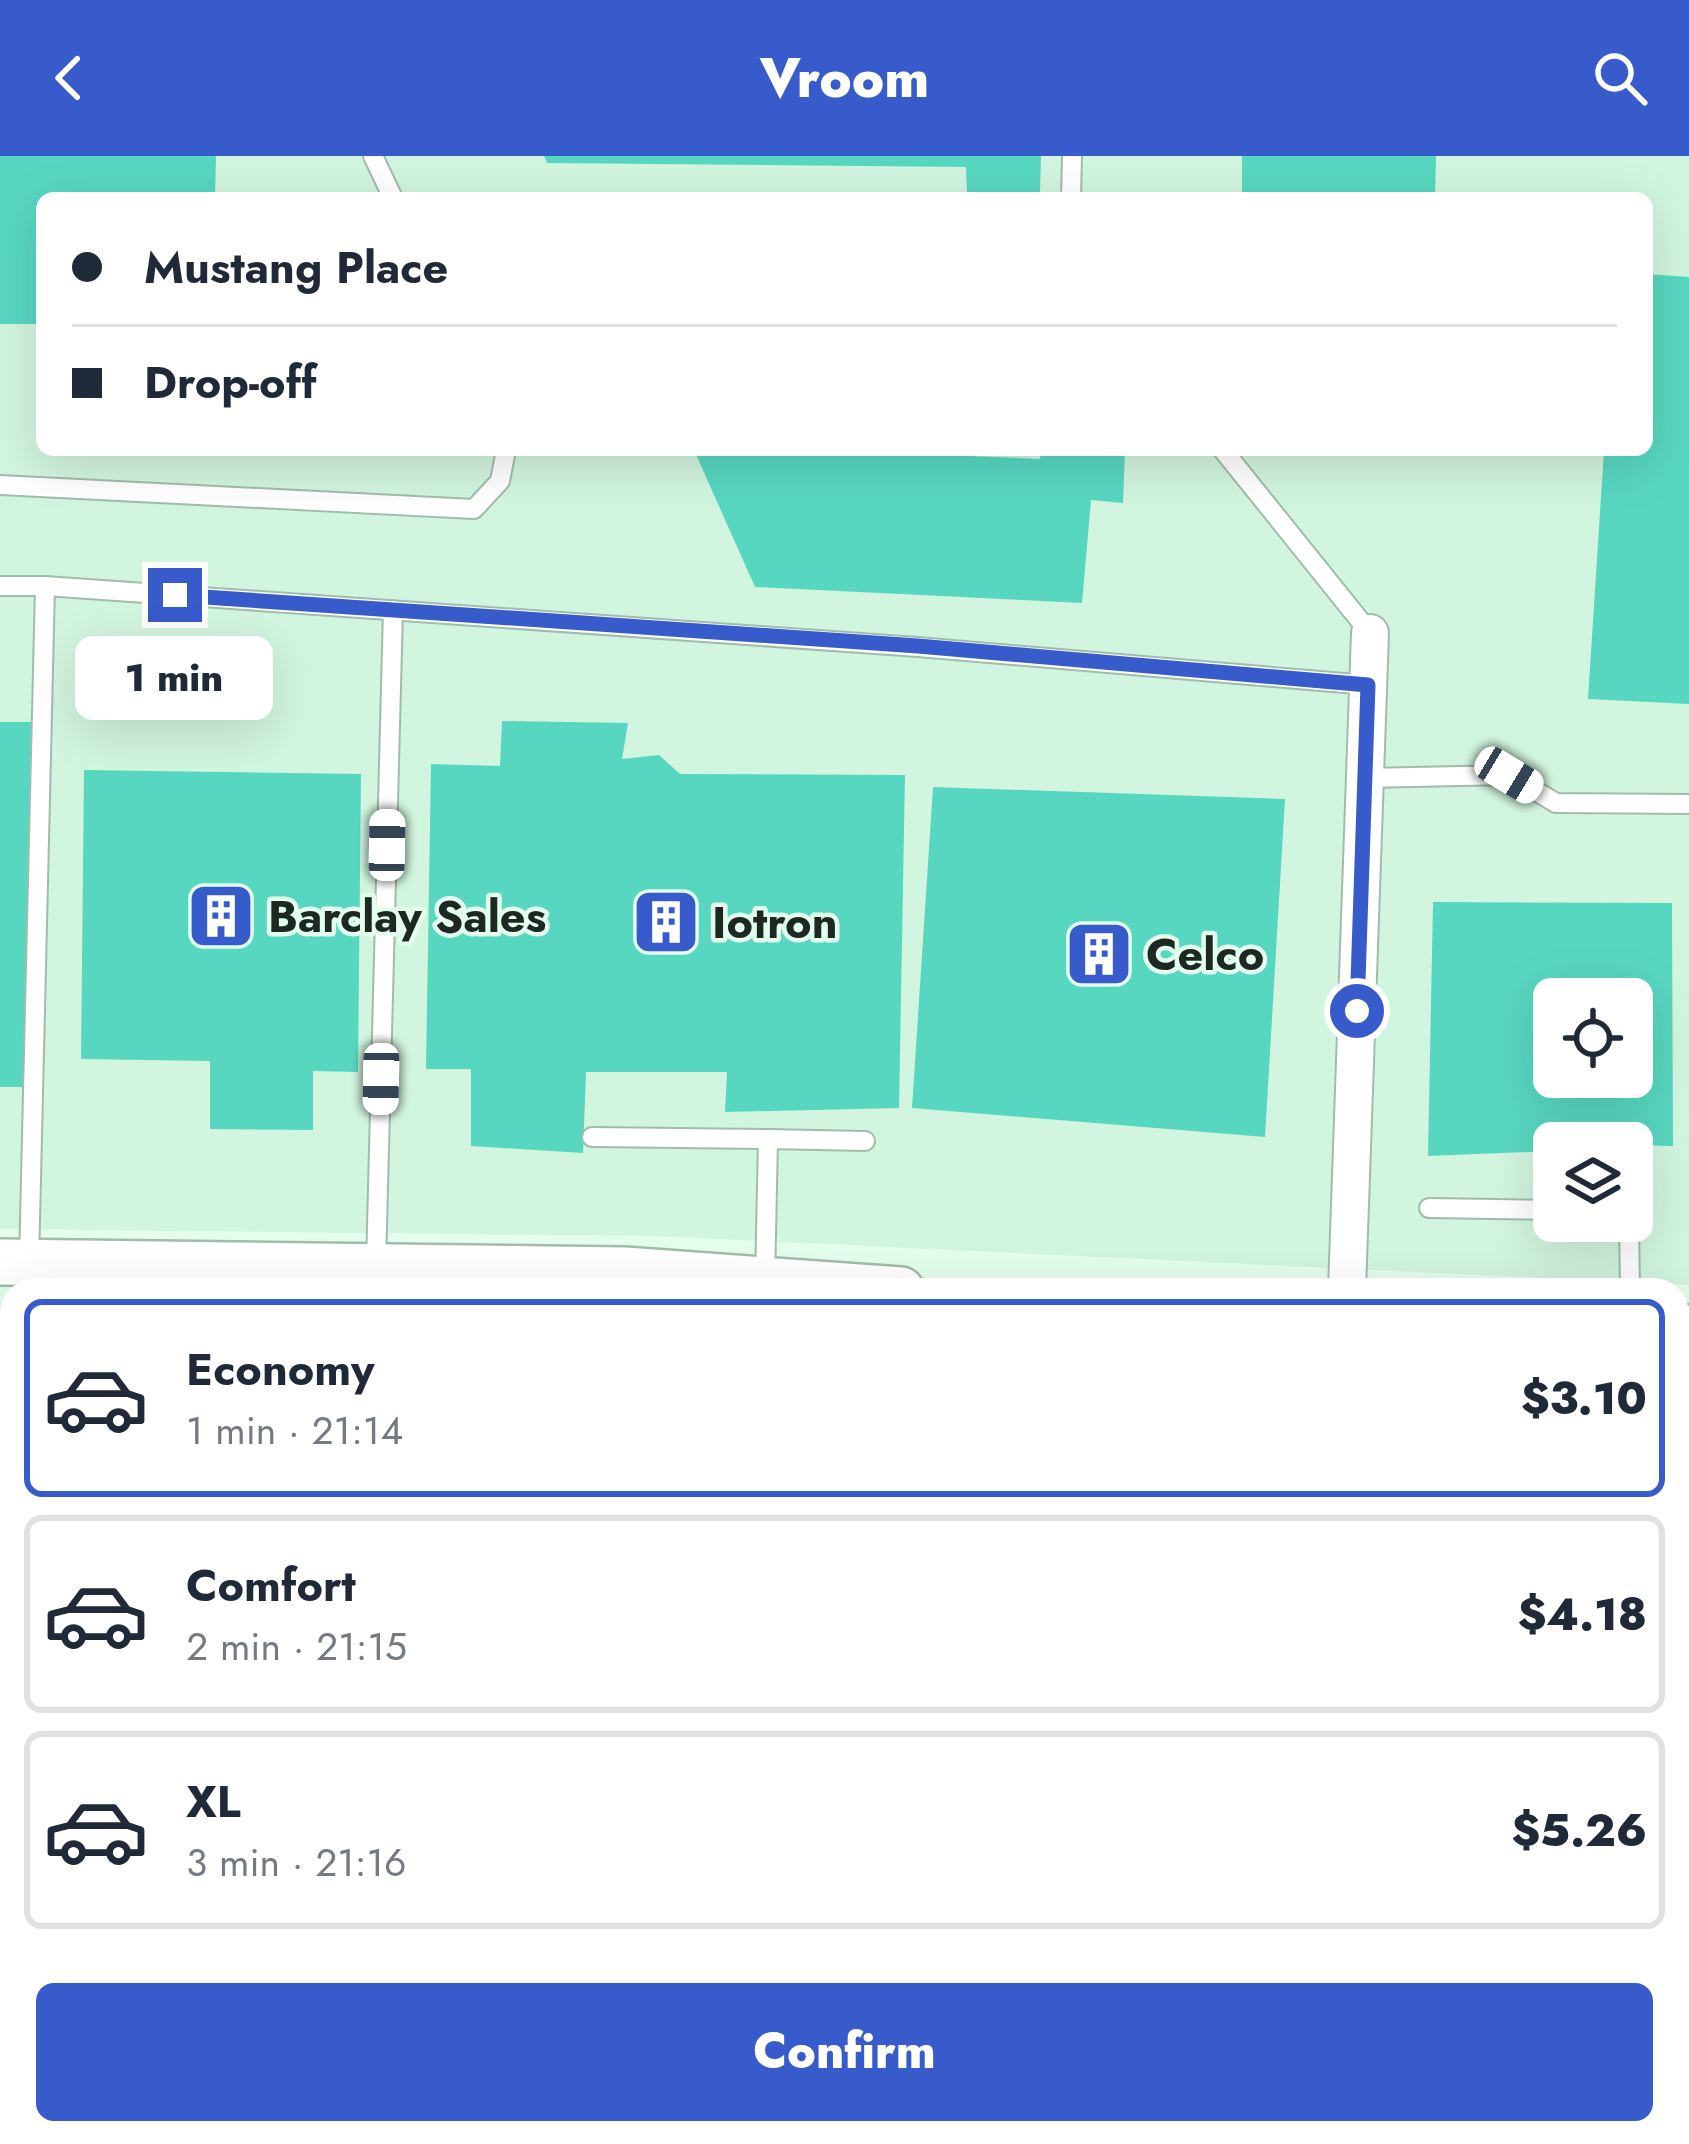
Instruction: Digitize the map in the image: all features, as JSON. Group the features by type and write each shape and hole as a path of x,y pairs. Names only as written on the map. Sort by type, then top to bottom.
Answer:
{"street":[{"path":"1347,1278 1370,633"},
{"path":"15,1262 624,1270 737,1278"}],"lane":[{"path":"373,156 390,192"},
{"path":"1071,192 1072,156"},
{"path":"0,485 474,509 500,481 505,456"},
{"path":"1228,456 1370,633"},
{"path":"0,586 918,646 1368,685"},
{"path":"15,1262 45,586"},
{"path":"376,1267 393,610"},
{"path":"1365,778 1509,775 1556,803 1689,804"},
{"path":"592,1136 865,1141"},
{"path":"765,1278 768,1139"},
{"path":"1429,1208 1533,1210"},
{"path":"1629,1242 1630,1278"}],"shaded area":[{"path":"0,156 1689,156 1689,1278 1541,1278 655,1236 0,1229"}],"building":[{"path":"0,156 216,156 215,192 36,192 36,324 0,324"},
{"path":"544,156 1041,156 1040,192 967,192 966,167 547,163"},
{"path":"1242,156 1436,156 1435,192 1242,192"},
{"path":"1653,274 1689,277 1689,704 1588,699 1604,456 1653,456"},
{"path":"697,456 1125,456 1123,503 1091,500 1082,603 755,587"},
{"name":"Iotron","path":"502,721 628,723 622,759 659,755 680,774 905,775 899,1108 725,1112 727,1072 586,1072 583,1153 471,1146 471,1069 426,1069 431,764 500,766"},
{"path":"0,722 34,722 24,1087 0,1087"},
{"name":"Barclay Sales","path":"84,770 361,774 358,1072 313,1071 313,1130 210,1129 210,1061 81,1059"},
{"name":"Celco","path":"933,787 1285,799 1265,1137 912,1108"},
{"path":"1433,902 1672,903 1673,1146 1653,1145 1653,1122 1533,1122 1533,1152 1428,1156"}],"place":[{"name":"Barclay Sales","path":"221,916"},
{"name":"Iotron","path":"666,922"},
{"name":"Celco","path":"1099,954"}],"route":[{"path":"175,595 918,646 1368,685 1357,1011"}]}
